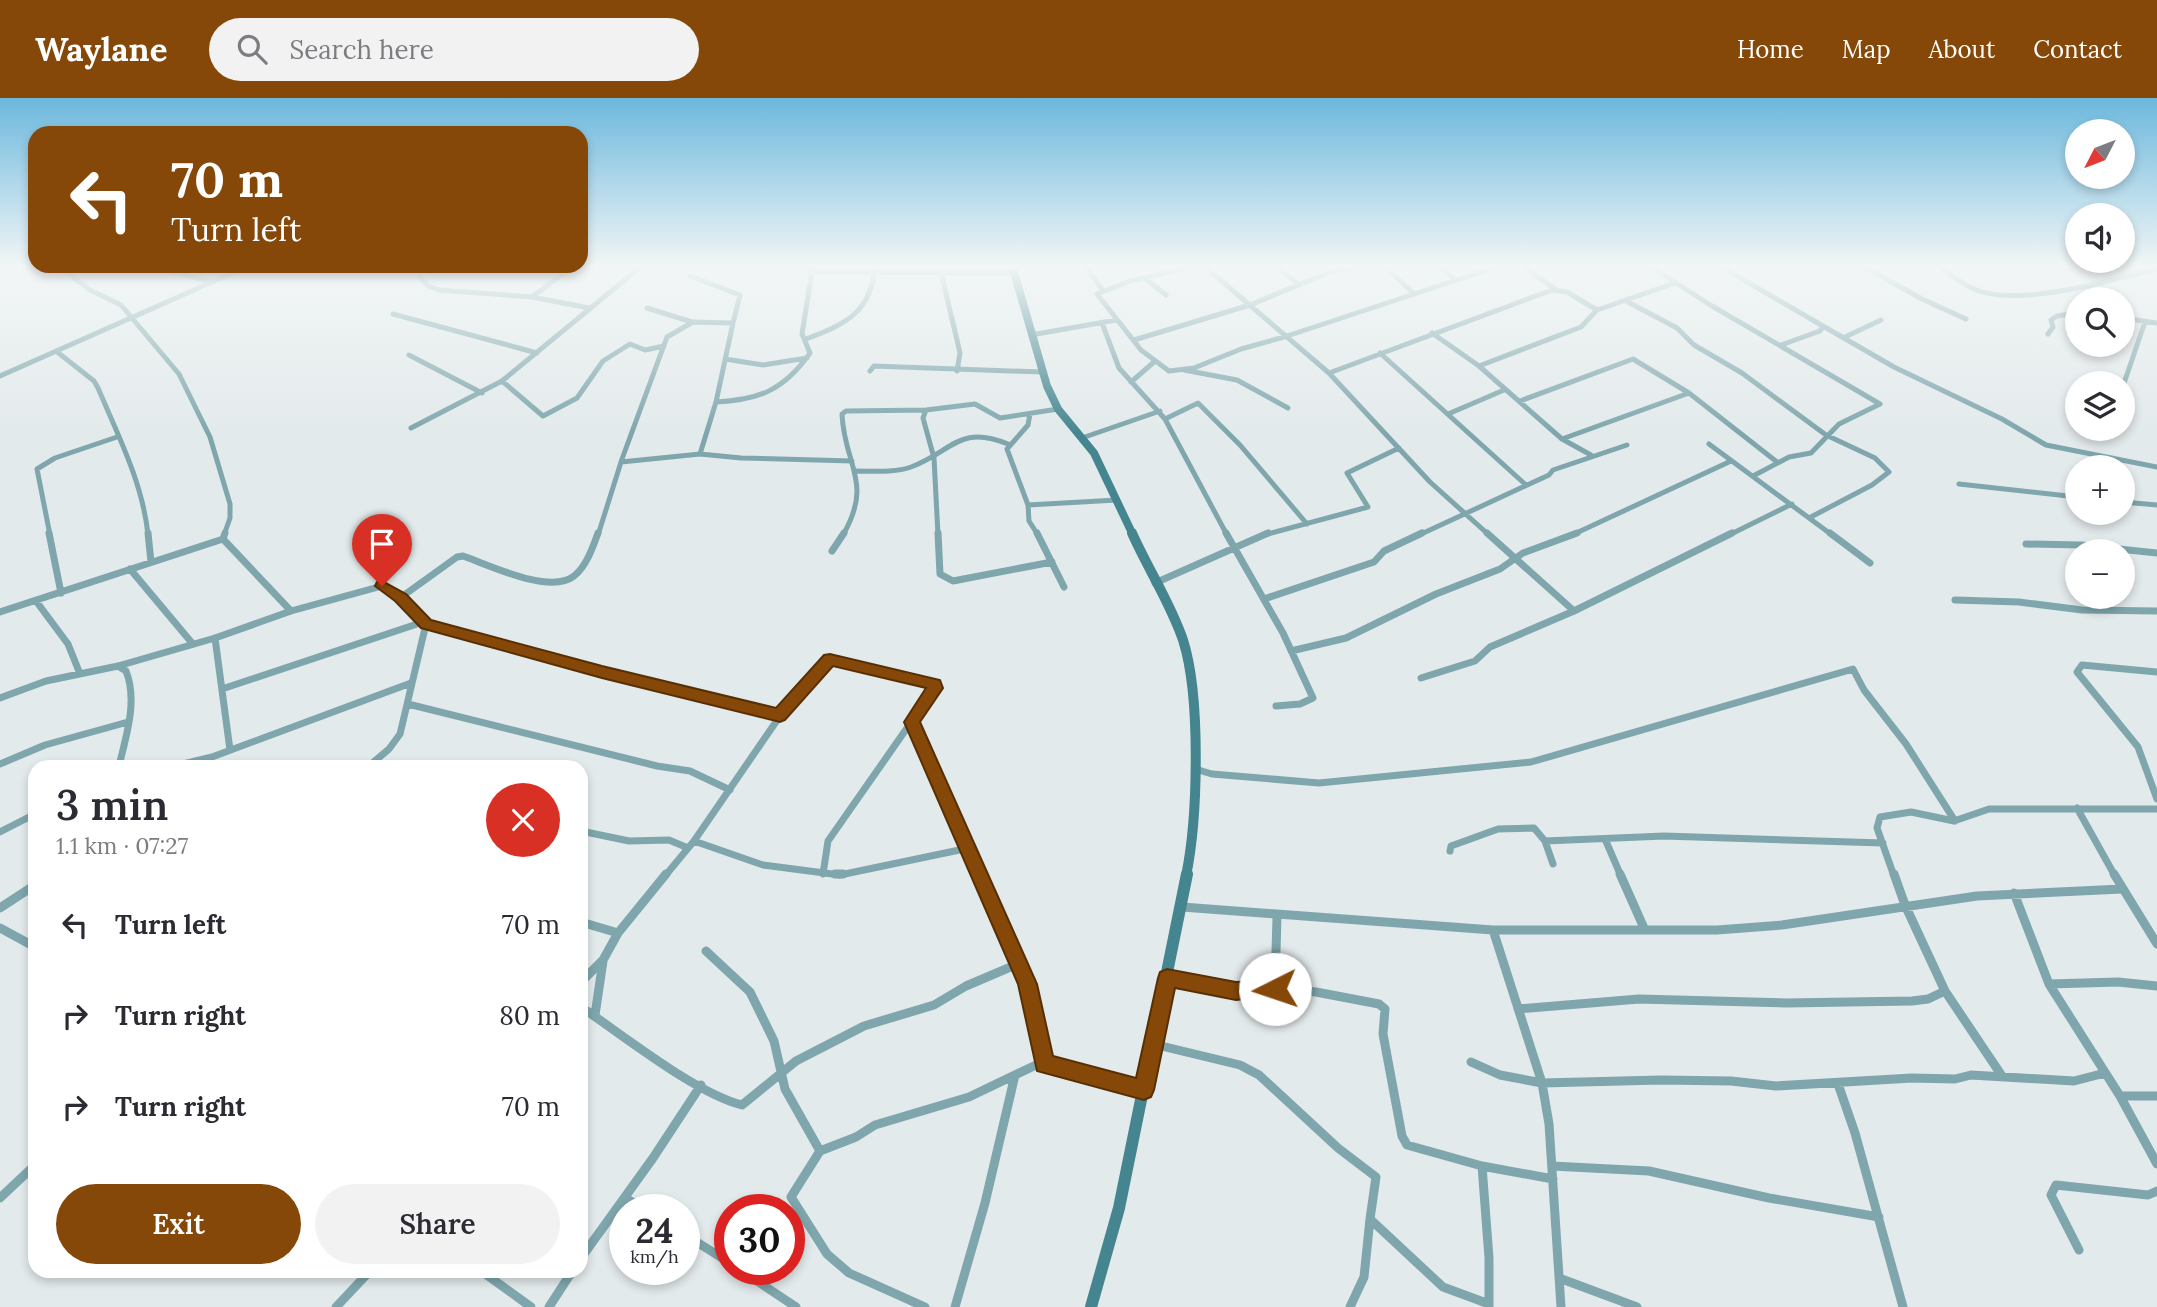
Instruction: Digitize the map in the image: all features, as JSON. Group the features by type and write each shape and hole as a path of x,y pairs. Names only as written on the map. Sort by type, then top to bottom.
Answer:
{"street":[{"path":"0,376 121,321"},
{"path":"135,321 179,374 197,406 230,504 230,518 223,539"},
{"path":"419,321 492,338 537,353"},
{"path":"411,428 502,381 573,321"},
{"path":"688,321 733,323 716,402 699,454"},
{"path":"716,402 760,396 786,379 810,354 802,334 804,321"},
{"path":"806,340 833,331 846,321"},
{"path":"952,321 960,353 957,371"},
{"path":"1027,321 1042,372 1058,409 1094,453 1182,636 1190,662 1195,769 1189,862 1119,1208 1091,1307"},
{"path":"1031,335 1109,321"},
{"path":"1117,321 1154,362 1166,370 1183,370 1237,380 1288,408"},
{"path":"1134,340 1187,321"},
{"path":"1269,321 1329,373 1462,513 1574,611"},
{"path":"1183,370 1235,350 1288,337 1331,321"},
{"path":"1329,373 1466,321"},
{"path":"1479,366 1581,327 1586,321"},
{"path":"1665,321 1677,328 1694,345 1742,373 1826,435 1875,458 1889,472 1872,485 1809,518"},
{"path":"1740,321 1880,404 1839,424 1811,453 1777,462 1753,476"},
{"path":"1815,321 1894,368 2002,419 2046,445 2157,467"},
{"path":"1845,337 1878,321"},
{"path":"2048,334 2053,327 2051,321"},
{"path":"2128,371 2145,321"},
{"path":"400,598 457,557 463,556 543,583 560,583 573,577 583,566 597,537 667,337 693,323"},
{"path":"1102,323 1119,368 1166,419 1233,547 1264,599 1313,698 1300,704 1276,706"},
{"path":"1781,345 1820,331 1823,326"},
{"path":"1432,333 1479,366 1562,439 1591,455"},
{"path":"502,381 543,416 577,398 603,361 623,348 630,344 645,350 664,346"},
{"path":"56,351 94,381 146,511 151,562"},
{"path":"1380,353 1525,485"},
{"path":"410,355 482,393"},
{"path":"724,359 763,365 807,358"},
{"path":"1520,401 1633,359 1689,393 1777,462"},
{"path":"1132,382 1154,362"},
{"path":"870,372 874,366 1042,372"},
{"path":"1448,414 1504,390"},
{"path":"1562,439 1689,393"},
{"path":"1166,419 1198,403 1234,438 1307,524"},
{"path":"832,551 843,537 855,510 856,471 842,427 842,414 846,411 926,410 975,404 1000,418 1058,409"},
{"path":"926,410 923,418 934,458 938,569 944,579 953,582 1052,562"},
{"path":"1082,438 1160,411"},
{"path":"1030,414 1029,424 1008,444 1007,449 1028,505 1029,521 1064,587"},
{"path":"856,471 901,470 934,458 955,443 975,434 992,436 1008,444"},
{"path":"61,593 37,469 55,457 117,437"},
{"path":"1709,444 1870,563"},
{"path":"1264,599 1374,562 1384,551 1549,475 1553,470 1627,445"},
{"path":"1155,583 1276,530 1368,507 1347,473 1399,447"},
{"path":"621,463 699,454 852,461"},
{"path":"1291,651 1346,638 1436,594 1500,569 1516,558 1594,527 1618,512 1731,461"},
{"path":"1959,484 2065,496"},
{"path":"1028,505 1117,500"},
{"path":"2135,503 2157,505"},
{"path":"1421,678 1475,661 1490,647 1574,611 1792,504"},
{"path":"0,612 223,539"},
{"path":"223,539 291,611"},
{"path":"2026,544 2081,545 2157,553"},
{"path":"130,569 192,643"},
{"path":"0,698 46,681 118,666 215,638 291,611 382,586 400,598 424,623 602,672 780,716"},
{"path":"1955,600 2019,602 2082,611 2157,611"},
{"path":"36,601 68,645 80,674"},
{"path":"376,760 400,734 424,623"},
{"path":"222,689 424,623"},
{"path":"215,638 230,750"},
{"path":"588,975 603,960 618,933 691,845 780,716 825,662 837,659 935,684 912,722 828,841 823,874"},
{"path":"2157,672 2082,665 2077,668 2077,672 2138,747 2157,799"},
{"path":"118,666 130,677 128,722 120,760"},
{"path":"1195,769 1212,774 1319,783 1531,762 1853,669 1864,690 1906,744 1955,821"},
{"path":"196,760 230,750 411,683"},
{"path":"408,704 657,766 690,771 730,790"},
{"path":"0,764 45,745 128,722"},
{"path":"912,722 1020,963 1031,993 1044,1064"},
{"path":"2077,807 2122,889 2157,944"},
{"path":"2002,1076 1945,991 1905,905 1877,828 1880,817 1911,810 1955,821 1984,809 2157,809"},
{"path":"0,832 28,818"},
{"path":"1450,851 1451,846 1498,830 1534,828 1545,841 1553,864"},
{"path":"588,832 629,841 669,840 763,865 823,874 850,873 969,848"},
{"path":"1545,841 1664,836 1883,843"},
{"path":"1605,839 1644,928"},
{"path":"1182,907 1493,930 1747,929 1905,905 2014,893 2122,889"},
{"path":"0,908 28,890"},
{"path":"2014,893 2049,984 2120,1096 2157,1164"},
{"path":"1275,989 1277,916"},
{"path":"588,924 618,933"},
{"path":"0,928 28,943"},
{"path":"1493,930 1542,1083 1552,1166 1561,1307"},
{"path":"706,951 750,992 774,1041 779,1074 785,1089 820,1151"},
{"path":"595,1015 603,960"},
{"path":"588,1011 726,1101 742,1105 801,1058 871,1022 934,1004 966,986 1020,963"},
{"path":"1167,978 1236,991 1275,989 1316,992 1379,1004 1385,1009 1383,1034 1402,1136 1407,1145 1482,1166 1553,1179"},
{"path":"2049,984 2118,982 2157,986"},
{"path":"1518,1009 1639,999 1786,1003 1912,1002 1928,999 1945,991"},
{"path":"1153,1044 1240,1065 1259,1075 1338,1148 1376,1177 1364,1277 1350,1307"},
{"path":"1471,1062 1500,1075 1542,1083 1661,1080 1731,1081 1776,1086 1912,1078 1955,1079 1971,1075 2074,1081 2105,1073"},
{"path":"925,1307 849,1273 827,1254 791,1197 820,1151 856,1137 875,1125 969,1097 1015,1074 1044,1064 1144,1090"},
{"path":"955,1307 985,1203 1015,1074"},
{"path":"1838,1084 1855,1133 1903,1307"},
{"path":"628,1194 701,1085"},
{"path":"2120,1096 2157,1096"},
{"path":"1370,1219 1443,1287 1489,1306 1489,1258 1482,1166"},
{"path":"1552,1166 1648,1171 1769,1198 1805,1202 1879,1217"},
{"path":"0,1198 28,1172"},
{"path":"2079,1250 2051,1195 2056,1185 2148,1195 2157,1191"},
{"path":"588,1248 609,1220"},
{"path":"336,1307 363,1278"},
{"path":"492,1278 531,1307"},
{"path":"549,1307 568,1278"},
{"path":"1559,1278 1637,1307"},
{"path":"765,1285 796,1307"}],"route":[{"path":"382,586 400,598 426,624 602,672 780,716 830,659 935,684 912,722 1028,984 1044,1064 1144,1090 1167,978 1236,991 1266,992 1275,989"}]}
